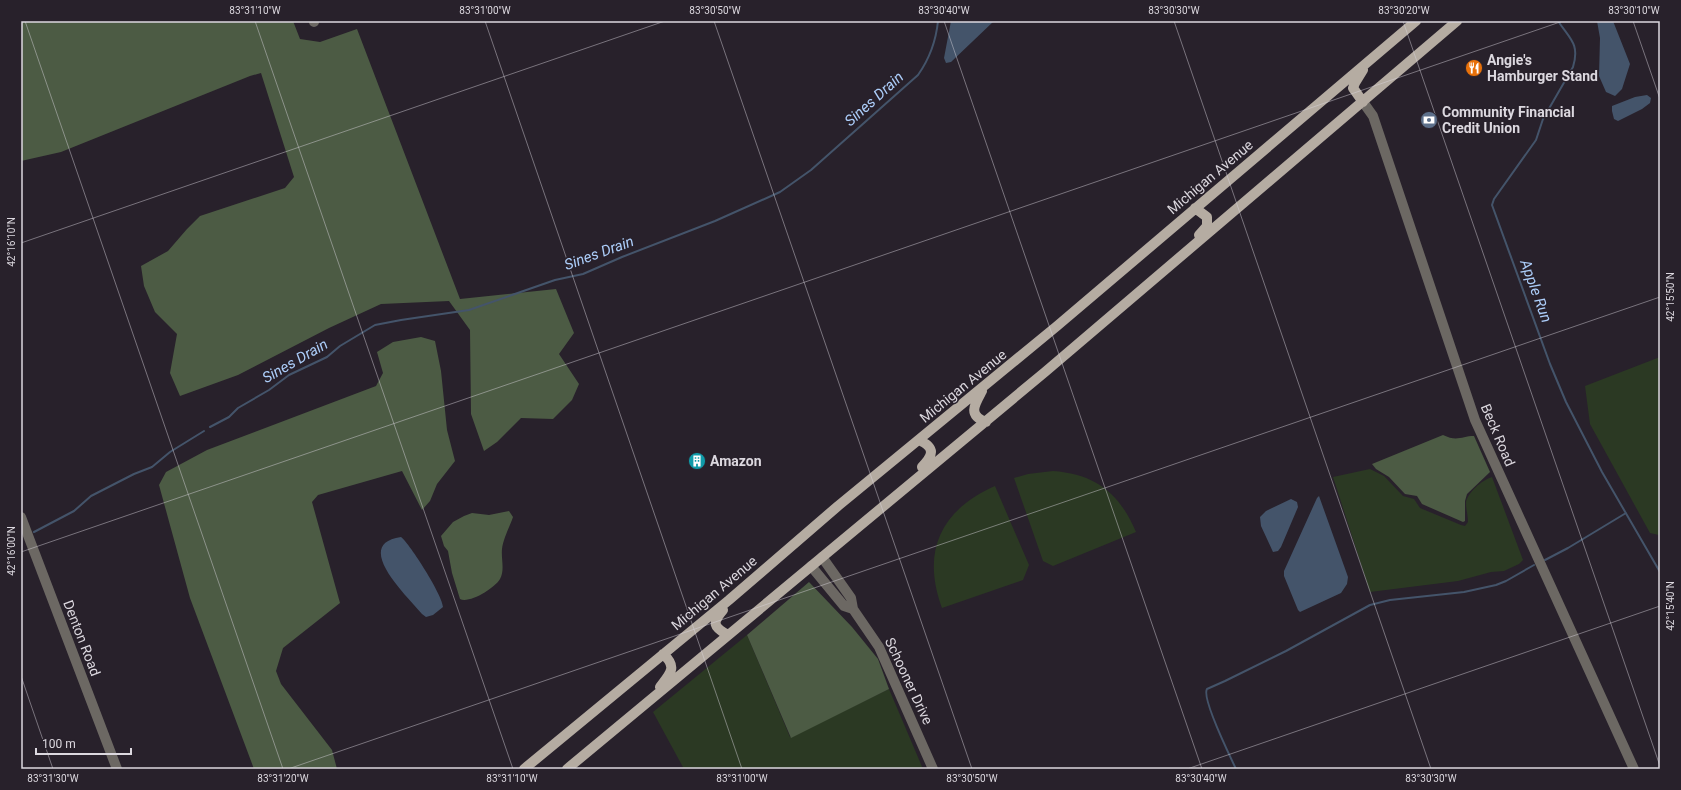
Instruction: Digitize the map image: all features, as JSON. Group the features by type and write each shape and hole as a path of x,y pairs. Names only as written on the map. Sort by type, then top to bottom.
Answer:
{"main road":[{"name":"Michigan Avenue","path":"524,769 1052,330 1416,21"},
{"path":"572,768 649,701 986,422 1457,21"},
{"path":"1363,102 1353,88 1354,82 1371,59"},
{"path":"1186,253 1207,226 1207,217 1196,208"},
{"path":"985,386 976,402 974,410 977,418 986,422"},
{"path":"896,495 932,454 928,445 919,440"},
{"path":"728,635 720,631 715,623 716,618 729,600"},
{"path":"649,701 672,670 672,664 663,654"}],"street":[{"name":"Beck Road","path":"1363,102 1373,116 1475,420 1634,769"},
{"name":"Denton Road","path":"21,517 117,769"},
{"name":"Schooner Drive","path":"822,557 852,598 853,609 879,647 933,769"},
{"name":"Schooner Drive","path":"811,566 844,606 853,609"}],"green space":[{"path":"21,21 293,21 300,39 320,42 357,29 460,299 556,289 574,333 559,354 579,384 572,400 553,419 521,418 497,442 484,451 471,414 470,330 449,301 381,304 329,328 238,375 180,396 170,373 177,334 155,312 144,286 141,266 168,251 200,216 285,188 294,177 261,73 250,76 61,152 21,161"},
{"path":"421,337 435,341 441,371 447,430 455,461 437,484 430,501 422,510 402,471 318,495 312,502 340,603 283,648 276,671 281,684 332,750 337,769 254,769 190,598 159,485 166,472 207,450 376,386 383,373 377,352 393,342"},
{"path":"1660,357 1659,535 1650,533 1590,424 1585,386"},
{"path":"1443,435 1452,438 1474,436 1490,472 1467,494 1465,501 1465,521 1463,522 1422,504 1417,496 1405,494 1389,477 1376,469 1372,464"},
{"path":"1370,469 1384,476 1403,496 1414,499 1420,508 1465,526 1468,522 1466,503 1469,495 1480,484 1492,477 1523,560 1519,564 1504,571 1491,572 1458,581 1370,592 1333,477"},
{"path":"1053,471 1082,476 1105,488 1122,507 1136,532 1053,566 1043,561 1014,478 1028,474"},
{"path":"995,486 1029,565 1023,580 942,608 936,587 934,568 935,551 940,535 949,520 961,507 976,496"},
{"path":"509,511 513,517 503,545 502,572 500,579 493,587 482,594 469,599 460,599 452,573 448,551 444,546 441,536 453,522 472,513 489,515"},
{"path":"809,582 852,627 878,659 889,689 791,738 747,635"},
{"path":"747,635 790,737 889,689 923,769 684,769 653,712"}],"water":[{"path":"951,21 994,21 951,62 946,63 944,58"},
{"path":"1597,21 1613,21 1630,64 1622,89 1615,96 1606,92 1599,76 1600,38"},
{"path":"1647,95 1651,98 1650,103 1642,109 1618,121 1614,119 1612,106 1635,97"},
{"path":"1319,496 1348,577 1347,584 1341,593 1300,612 1284,576 1284,571"},
{"path":"1291,499 1297,502 1298,507 1281,547 1278,551 1273,552 1261,526 1260,517 1266,511"},
{"path":"401,537 425,570 442,601 443,607 433,615 426,617 422,614 396,584 382,560 381,550 387,542"}],"waterway":[{"name":"Sines Drain","path":"210,427 229,417 238,408 269,390 289,375 327,357 340,346 375,325 469,310 555,280 583,274 622,257 715,221 780,192 811,170 918,75 932,49 938,21"},
{"name":"Apple Run","path":"1558,21 1573,42 1575,53 1573,67 1543,119 1536,140 1494,199 1492,205 1550,364 1566,402 1602,472 1660,572"},
{"name":"Sines Drain","path":"34,532 74,511 91,496 134,474 152,467 170,452 204,431"},
{"path":"1545,560 1626,513"},
{"path":"1236,769 1212,715 1206,694 1207,689 1286,651 1370,605 1390,600 1464,592 1496,585 1534,565"}],"place":[{"name":"Angie's Hamburger Stand","path":"1474,68"},
{"name":"Community Financial Credit Union","path":"1429,120"},
{"name":"Amazon","path":"697,461"}]}
